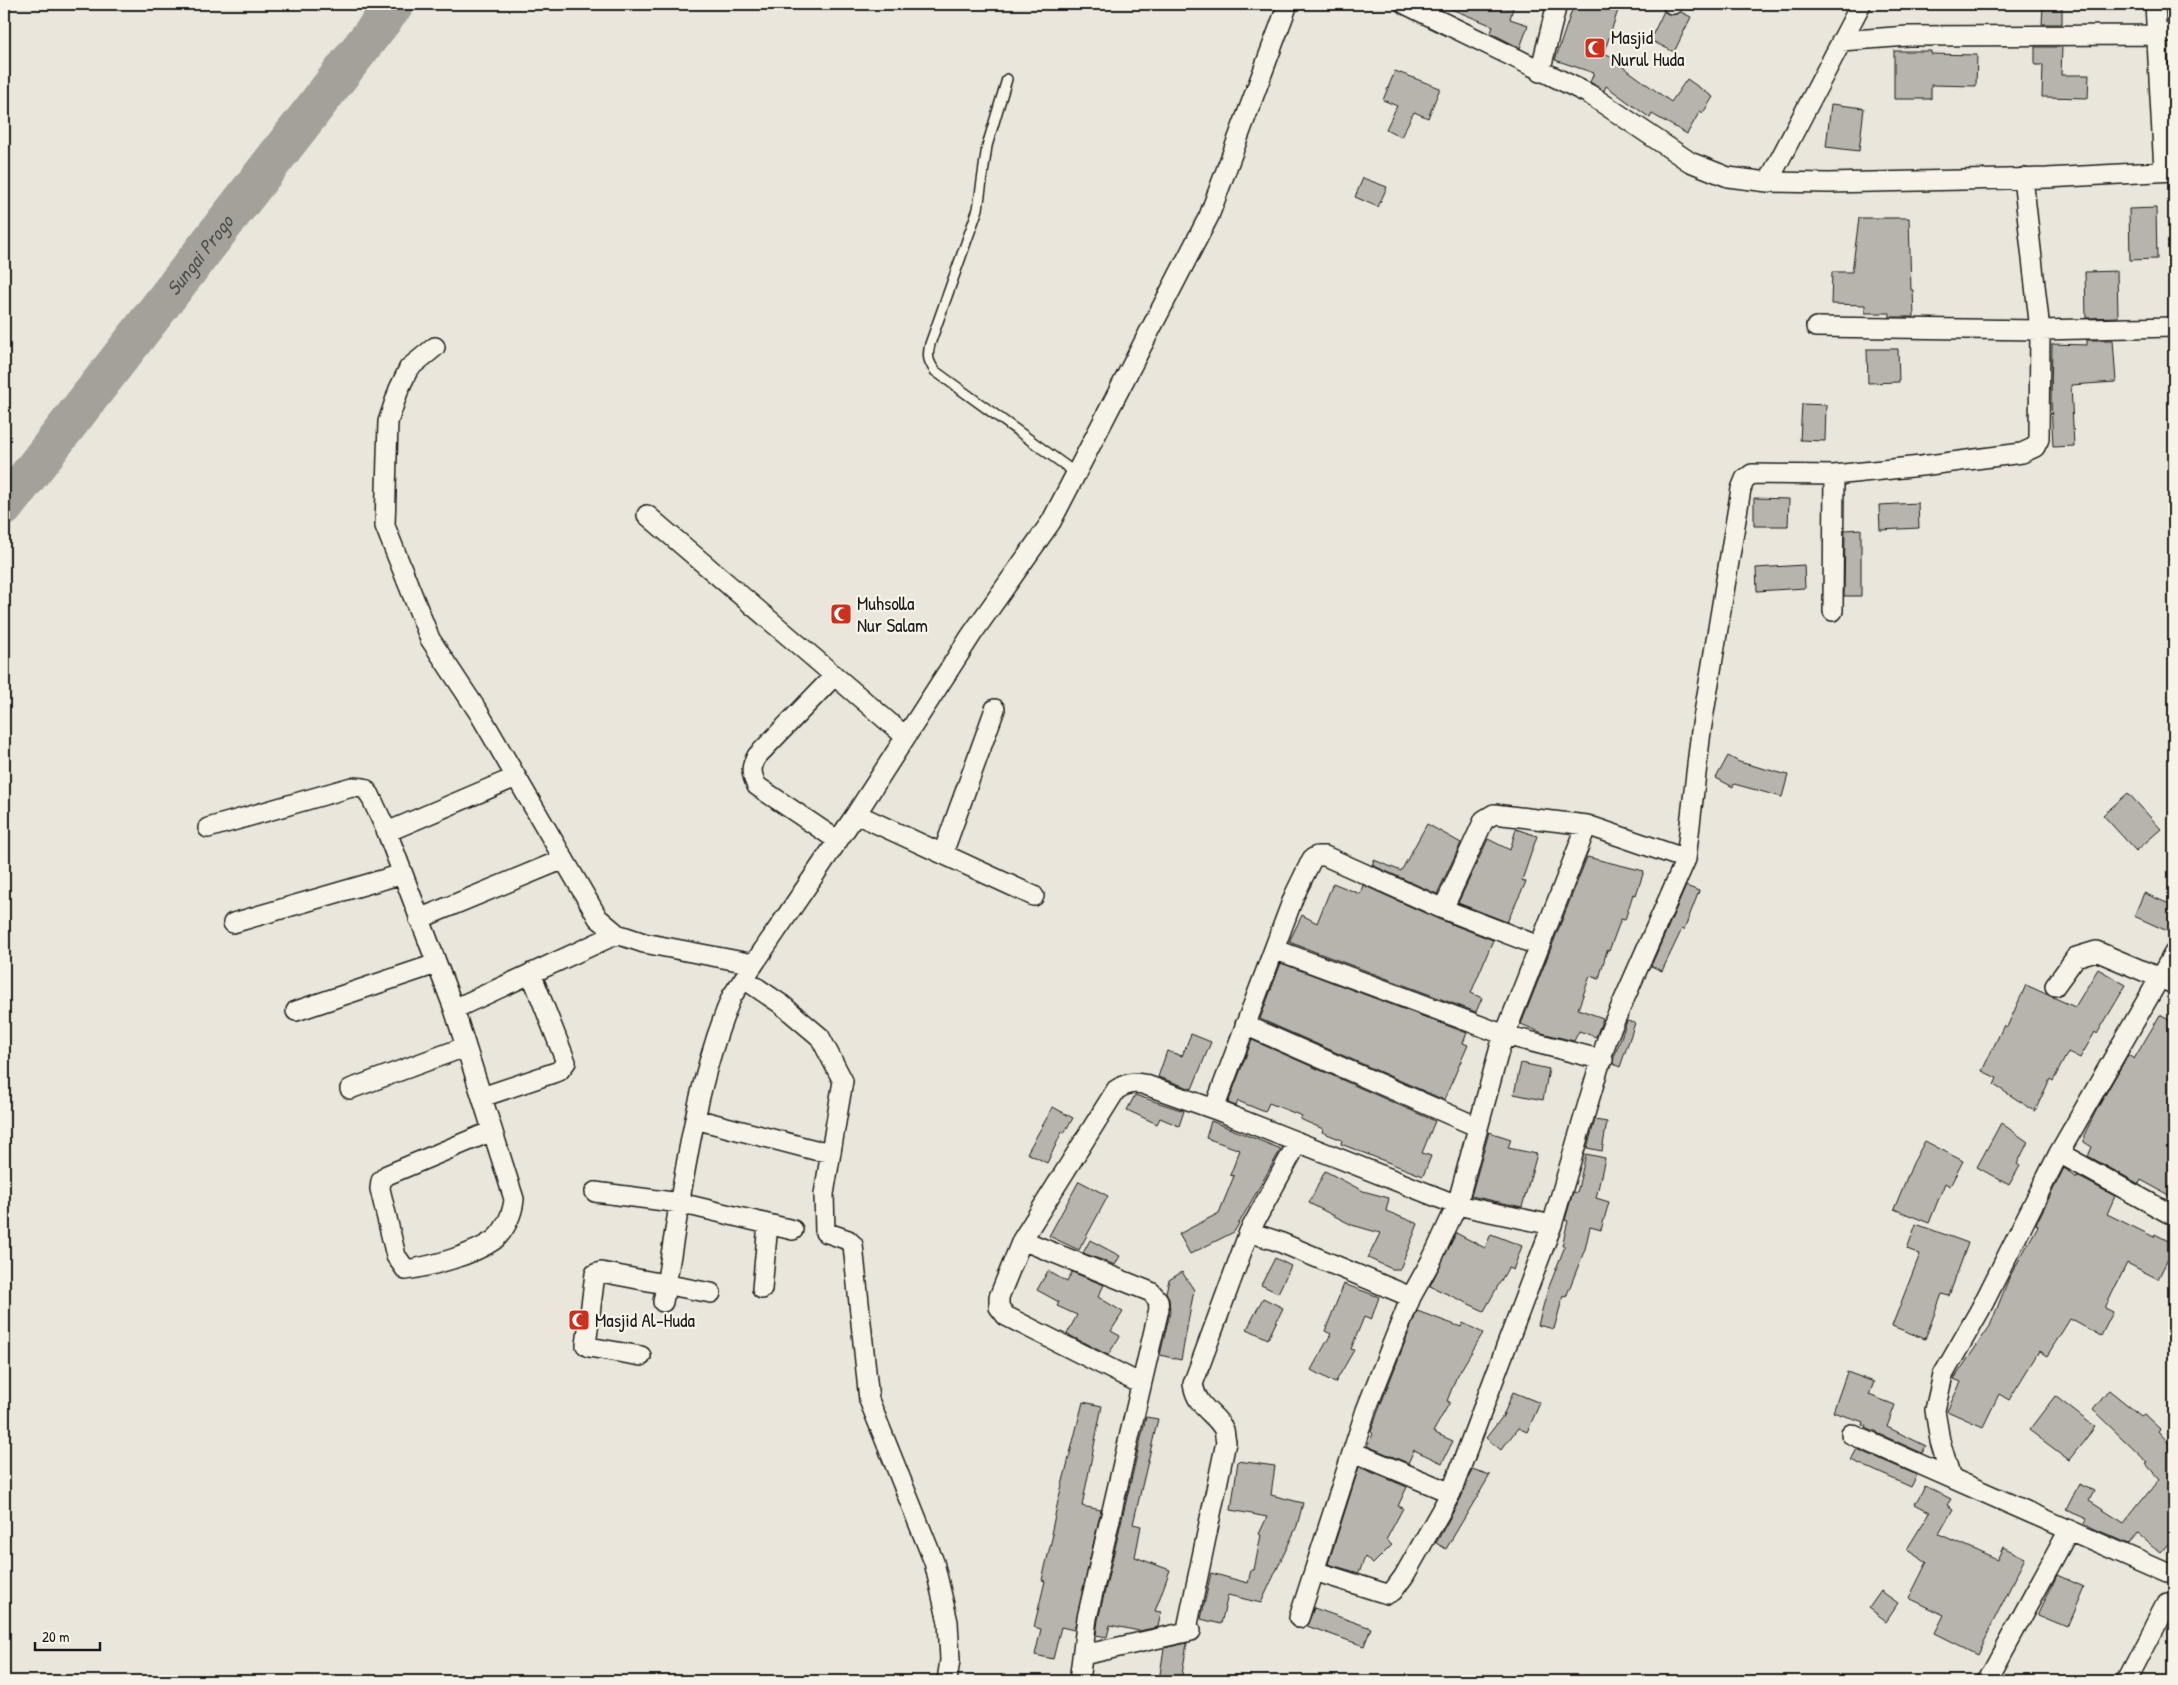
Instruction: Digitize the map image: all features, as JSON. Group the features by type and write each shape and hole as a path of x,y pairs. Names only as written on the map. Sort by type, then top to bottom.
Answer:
{"street":[{"path":"664,1294 694,1119 723,1019 732,996 856,814 972,634 1051,522 1210,216 1288,4"},
{"path":"1540,72 1557,4"},
{"path":"1768,182 1860,4"},
{"path":"1418,7 1540,72 1589,94 1690,162 1728,177 1768,182 1828,183 2023,178 2169,171 2165,33 2154,4"},
{"path":"1841,40 1908,36 2165,33"},
{"path":"1314,1571 1387,1594 1390,1593 1404,1576 1451,1494 1552,1225 1608,1036 1686,859 1701,731 1741,489 1745,479 1752,474 1834,475 1921,466 2030,450 2036,446 2039,439 2040,330 2023,178"},
{"path":"1816,327 2040,330 2174,327"},
{"path":"436,347 410,368 399,389 388,422 385,526 430,639 479,713 598,918 617,934 749,972 781,1004 820,1037 843,1081 824,1194 825,1232 848,1240 853,1245 869,1400 934,1562 948,1622 950,1660 946,1681"},
{"path":"1833,611 1834,475"},
{"path":"647,515 905,736"},
{"path":"834,676 757,756 752,766 752,776 757,786 837,840"},
{"path":"942,853 995,709"},
{"path":"387,832 516,777"},
{"path":"208,828 352,787 360,787 364,788 370,795 387,832 454,1009 514,1199 513,1210 504,1228 494,1239 475,1249 430,1266 406,1270 396,1256 380,1189 381,1181 387,1175 492,1131"},
{"path":"856,814 1034,896"},
{"path":"1442,909 1484,820 1494,814 1587,825 1686,859"},
{"path":"1298,1618 1366,1410 1411,1297 1457,1205 1505,1035 1587,825"},
{"path":"1214,1109 1303,875 1312,859 1318,856 1325,856 1442,909 1540,946"},
{"path":"419,919 564,859"},
{"path":"233,922 402,874"},
{"path":"454,1009 617,934"},
{"path":"1274,949 1505,1035 1602,1060"},
{"path":"2056,986 2076,957 2096,951 2168,981"},
{"path":"1951,1478 1940,1441 1935,1410 1943,1375 1980,1310 2059,1153 2168,981 2174,953"},
{"path":"296,1011 436,964"},
{"path":"482,1098 560,1071 566,1062 531,973"},
{"path":"1246,1025 1478,1128"},
{"path":"350,1088 465,1047"},
{"path":"1141,1384 1006,1316 999,1307 999,1297 1022,1240 1116,1090 1124,1084 1134,1082 1143,1084 1214,1109 1457,1205 1552,1225"},
{"path":"694,1119 815,1150 831,1152"},
{"path":"1083,1655 1189,1628 1226,1442 1223,1430 1201,1405 1194,1392 1193,1384 1249,1232 1298,1142"},
{"path":"2059,1153 2174,1216"},
{"path":"595,1192 680,1203 793,1230"},
{"path":"762,1289 768,1224"},
{"path":"1249,1232 1277,1241 1411,1297"},
{"path":"1022,1240 1156,1296 1158,1308 1087,1618 1080,1681"},
{"path":"641,1356 586,1345 596,1274 601,1272 664,1294 711,1293"},
{"path":"1851,1434 2069,1530 2171,1569 2171,1607 2127,1681"},
{"path":"1353,1452 1451,1494"},
{"path":"1987,1681 2069,1530"}],"lane":[{"path":"1007,79 988,146 978,209 927,353 928,362 935,371 1077,474"}],"building":[{"path":"1439,4 1514,4 1510,19 1528,25 1520,48 1491,33 1493,26"},
{"path":"1574,4 1620,4 1604,53 1619,60 1618,63 1671,102 1687,79 1713,97 1703,113 1700,111 1687,134 1652,114 1650,118 1606,86 1604,91 1590,82 1594,73 1555,60"},
{"path":"2043,4 2062,4 2062,24 2042,24"},
{"path":"1664,11 1672,15 1681,12 1691,17 1674,52 1650,40"},
{"path":"2035,47 2062,47 2061,75 2089,75 2088,98 2042,97 2043,65 2035,65"},
{"path":"1894,51 1931,51 1931,54 1977,55 1976,86 1931,85 1931,99 1894,99"},
{"path":"1395,71 1440,88 1428,118 1414,112 1401,137 1386,129 1397,106 1383,100"},
{"path":"1831,104 1864,108 1859,151 1826,147"},
{"path":"1363,178 1387,187 1378,207 1355,197"},
{"path":"2156,208 2157,259 2130,260 2129,209"},
{"path":"1859,218 1909,218 1911,290 1913,290 1914,317 1890,317 1890,313 1865,313 1865,305 1831,304 1832,272 1852,272"},
{"path":"2117,271 2118,317 2086,318 2085,272"},
{"path":"2087,340 2113,340 2116,382 2071,385 2074,446 2053,447 2051,400 2052,344 2087,345"},
{"path":"1867,349 1898,349 1899,382 1868,383"},
{"path":"1802,404 1826,405 1825,441 1800,440"},
{"path":"1754,498 1789,499 1788,526 1754,526"},
{"path":"1918,503 1919,528 1880,530 1879,505"},
{"path":"1861,529 1861,596 1844,596 1845,530"},
{"path":"1804,565 1805,588 1757,591 1756,568"},
{"path":"1728,756 1739,762 1788,775 1782,797 1734,784 1733,787 1716,778"},
{"path":"2128,793 2161,829 2136,851 2103,815"},
{"path":"1427,824 1461,843 1437,894 1372,865 1374,860 1401,871"},
{"path":"1516,829 1537,836 1522,880 1526,882 1507,922 1458,903 1488,839 1510,850"},
{"path":"1587,857 1644,871 1636,895 1633,894 1625,920 1621,919 1609,951 1607,950 1599,979 1590,976 1578,1009 1603,1018 1596,1037 1579,1031 1574,1041 1542,1033 1521,1024"},
{"path":"1333,883 1360,894 1363,885 1438,919 1493,940 1471,993 1482,998 1476,1012 1289,942 1302,915 1317,923"},
{"path":"1686,886 1699,891 1684,930 1682,929 1662,971 1651,966"},
{"path":"2144,893 2174,906 2174,934 2134,916"},
{"path":"1281,963 1467,1033 1463,1043 1468,1045 1444,1100 1260,1019"},
{"path":"2098,969 2126,985 2097,1034 2095,1032 2080,1058 2068,1052 2053,1081 2050,1079 2035,1111 1994,1085 1997,1078 1982,1071 2004,1025 2007,1027 2026,985 2075,1007"},
{"path":"2160,1015 2174,1023 2174,1198 2141,1180 2139,1184 2088,1156 2092,1147 2084,1142 2084,1135 2097,1109 2128,1055 2134,1059"},
{"path":"1627,1021 1635,1023 1620,1067 1613,1064 1614,1057"},
{"path":"1191,1034 1211,1042 1192,1089 1158,1077 1167,1051 1182,1056"},
{"path":"1252,1040 1435,1121 1422,1153 1431,1156 1423,1176 1341,1144 1342,1140 1322,1132 1323,1129 1300,1119 1302,1116 1269,1103 1265,1112 1238,1101 1236,1106 1228,1103"},
{"path":"1521,1063 1549,1069 1543,1100 1514,1094"},
{"path":"1135,1095 1184,1111 1179,1126 1160,1118 1157,1124 1127,1110"},
{"path":"1053,1107 1073,1118 1064,1133 1062,1132 1047,1163 1027,1153"},
{"path":"1595,1120 1607,1122 1602,1151 1587,1148"},
{"path":"1211,1121 1281,1149 1234,1232 1190,1254 1179,1234 1219,1213 1234,1176 1230,1175 1240,1150 1206,1138"},
{"path":"2001,1123 2028,1142 2017,1164 2020,1166 2009,1185 1977,1167"},
{"path":"1489,1132 1511,1139 1508,1148 1537,1154 1522,1207 1471,1196"},
{"path":"1925,1141 1963,1161 1950,1186 1945,1183 1929,1223 1894,1209 1913,1163"},
{"path":"1586,1154 1605,1158 1596,1198 1609,1202 1601,1230 1590,1227 1585,1249 1566,1297 1563,1296 1554,1329 1538,1325 1547,1292 1565,1246 1562,1246 1568,1221 1565,1220 1573,1192 1577,1193"},
{"path":"2064,1168 2077,1178 2077,1176 2115,1196 2107,1214 2154,1237 2155,1234 2174,1244 2174,1247 2158,1279 2127,1263 2105,1308 2113,1312 2101,1336 2070,1319 2047,1356 2039,1351 2009,1400 1999,1394 1983,1427 1947,1411 1961,1382 1954,1379 1990,1326 2009,1278 2038,1226 2036,1224"},
{"path":"1325,1171 1363,1191 1389,1198 1386,1211 1418,1224 1400,1269 1392,1269 1368,1258 1380,1233 1352,1225 1309,1203"},
{"path":"1079,1181 1108,1196 1079,1250 1049,1236"},
{"path":"1916,1224 1968,1243 1949,1296 1942,1294 1925,1339 1892,1326 1920,1254 1907,1249"},
{"path":"1456,1233 1485,1248 1491,1234 1522,1246 1513,1270 1508,1268 1484,1311 1430,1286"},
{"path":"1090,1240 1120,1256 1115,1265 1083,1253"},
{"path":"1275,1258 1291,1266 1278,1293 1261,1285"},
{"path":"1048,1271 1067,1282 1072,1272 1104,1285 1098,1297 1123,1312 1111,1331 1120,1336 1108,1355 1067,1334 1077,1315 1057,1306 1059,1302 1037,1290"},
{"path":"1182,1272 1194,1290 1181,1360 1160,1355 1170,1312 1169,1299 1166,1292 1169,1280"},
{"path":"1344,1284 1379,1297 1371,1320 1364,1317 1351,1349 1354,1350 1335,1383 1311,1370 1331,1334 1325,1331"},
{"path":"1263,1298 1283,1308 1268,1339 1247,1329"},
{"path":"1417,1311 1461,1327 1463,1323 1483,1333 1456,1378 1447,1401 1450,1402 1433,1432 1453,1441 1442,1463 1414,1450 1408,1463 1367,1446 1373,1434 1371,1432 1377,1414"},
{"path":"1847,1372 1874,1382 1869,1395 1895,1405 1887,1427 1926,1446 1922,1453 1866,1428 1867,1426 1863,1425 1864,1422 1833,1412"},
{"path":"2109,1390 2141,1416 2144,1414 2160,1429 2158,1431 2174,1449 2174,1538 2161,1553 2138,1534 2129,1544 2093,1528 2084,1523 2087,1519 2066,1510 2079,1484 2094,1491 2089,1501 2124,1523 2159,1479 2146,1464 2148,1463 2093,1410"},
{"path":"1513,1392 1540,1403 1527,1432 1518,1428 1501,1450 1486,1438 1503,1416"},
{"path":"2055,1396 2095,1427 2069,1460 2029,1430"},
{"path":"1083,1402 1102,1406 1082,1506 1101,1510 1074,1630 1061,1627 1053,1659 1035,1655 1041,1629 1034,1627 1045,1581 1042,1580 1053,1534 1051,1534 1058,1501"},
{"path":"1146,1417 1158,1419 1133,1524 1141,1526 1135,1557 1170,1570 1155,1611 1161,1612 1158,1627 1139,1631 1110,1625 1107,1637 1096,1635 1098,1620"},
{"path":"1857,1449 1917,1475 1911,1487 1851,1460"},
{"path":"1238,1461 1275,1466 1271,1495 1303,1503 1297,1526 1261,1603 1228,1595 1221,1624 1201,1619 1211,1573 1248,1583 1251,1570 1254,1570 1261,1535 1259,1534 1267,1517 1231,1510"},
{"path":"1359,1467 1407,1487 1398,1506 1403,1508 1386,1540 1392,1545 1373,1564 1365,1557 1359,1573 1328,1564"},
{"path":"1472,1469 1490,1475 1446,1549 1436,1543 1461,1498"},
{"path":"1925,1486 1951,1499 1947,1505 1953,1509 1939,1534 1997,1560 2003,1547 2025,1558 1977,1654 1935,1633 1944,1615 1909,1598 1927,1562 1907,1549 1930,1512 1915,1504"},
{"path":"2057,1575 2084,1587 2067,1627 2038,1615"},
{"path":"1881,1591 1898,1603 1886,1621 1869,1608"},
{"path":"1314,1608 1371,1628 1364,1646 1307,1626"},
{"path":"1187,1643 1181,1681 1159,1681 1164,1648"}],"waterway":[{"name":"Sungai Progo","path":"4,507 395,4"}],"place":[{"name":"Masjid Nurul Huda","path":"1595,48"},
{"name":"Muhsolla Nur Salam","path":"841,614"},
{"name":"Masjid Al-Huda","path":"579,1320"}]}
